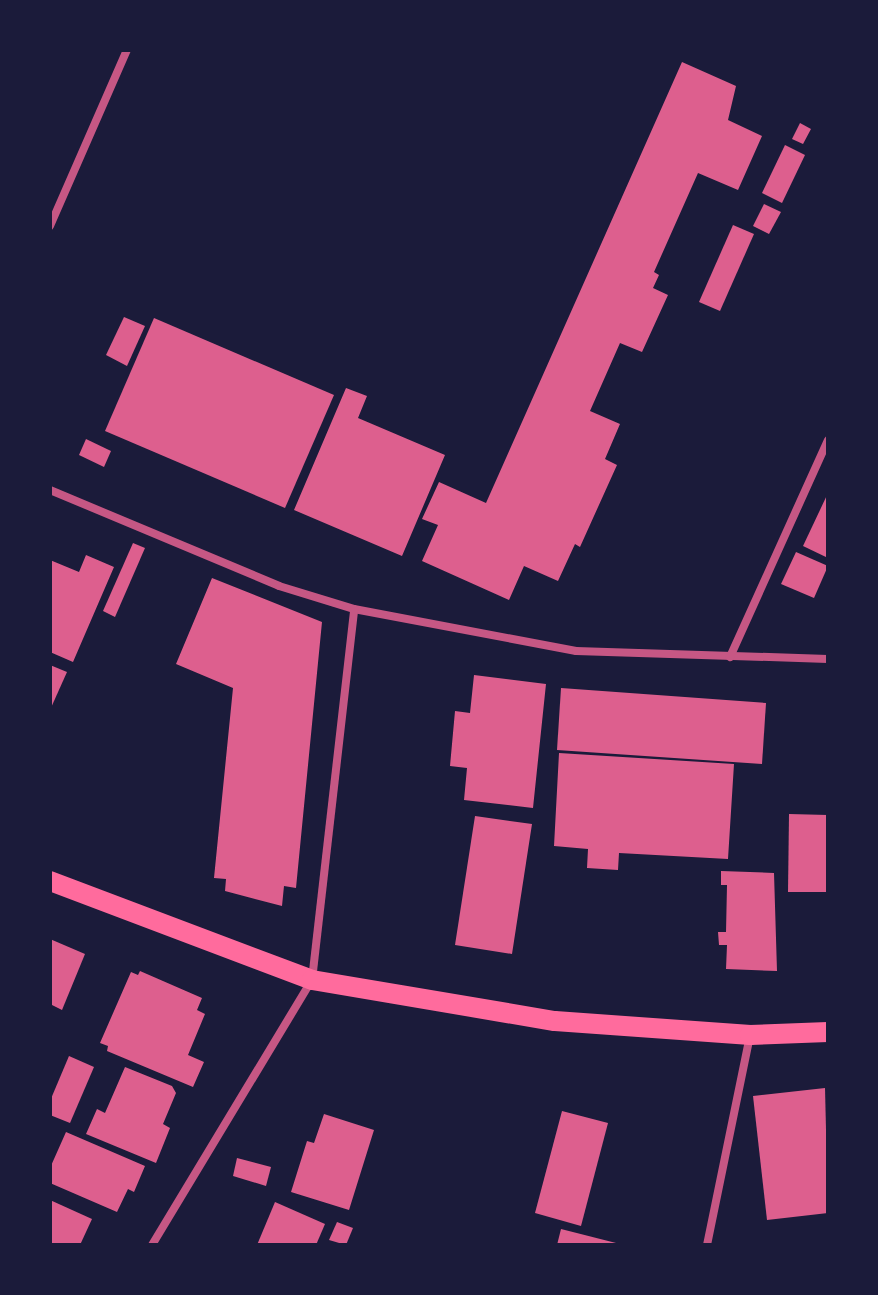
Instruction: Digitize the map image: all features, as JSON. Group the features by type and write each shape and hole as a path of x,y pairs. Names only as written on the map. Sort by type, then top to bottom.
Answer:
{"main road":[{"path":"50,881 312,980 555,1021 750,1035 828,1032"}],"street":[{"path":"50,226 127,50"},
{"path":"730,657 828,440"},
{"path":"50,490 279,586 354,609 576,651 828,659"},
{"path":"152,1245 312,980 354,609"},
{"path":"707,1245 750,1035"}],"building":[{"path":"682,62 736,86 728,120 762,136 738,190 698,173 654,272 659,275 653,288 668,295 642,352 620,343 590,411 620,424 605,459 617,465 580,547 575,544 558,581 524,566 509,600 422,561 438,525 422,519 439,482 486,503"},
{"path":"800,123 811,129 803,144 792,139"},
{"path":"785,145 805,155 782,203 762,193"},
{"path":"764,204 781,212 769,234 753,226"},
{"path":"733,225 754,234 720,311 699,302"},
{"path":"124,317 145,326 127,366 106,355"},
{"path":"154,318 334,395 285,508 105,431"},
{"path":"346,388 367,396 358,418 445,455 402,556 294,510"},
{"path":"86,439 111,451 104,467 79,455"},
{"path":"828,493 828,558 803,546"},
{"path":"133,543 145,548 115,617 103,611"},
{"path":"796,552 828,566 814,598 781,584"},
{"path":"86,555 114,567 73,662 50,652 50,560 79,572"},
{"path":"212,578 322,622 296,888 284,886 282,906 225,891 226,879 214,878 233,688 176,664"},
{"path":"50,665 67,672 50,710"},
{"path":"474,675 546,684 533,808 464,800 467,768 450,766 455,711 470,713"},
{"path":"561,688 766,703 762,764 557,750"},
{"path":"559,753 734,764 728,859 619,853 618,870 587,868 588,849 554,846"},
{"path":"789,814 828,815 828,892 788,892"},
{"path":"475,816 532,824 512,954 455,945"},
{"path":"721,871 774,873 777,971 726,969 727,945 719,945 718,932 726,932 727,885 721,885"},
{"path":"50,939 85,954 62,1010 50,1004"},
{"path":"140,971 202,998 197,1010 205,1014 188,1055 204,1062 193,1087 107,1051 108,1046 100,1043 131,972 138,975"},
{"path":"69,1056 94,1067 70,1123 50,1115 50,1101"},
{"path":"125,1067 172,1086 176,1093 163,1124 170,1128 156,1163 86,1134 97,1109 105,1113"},
{"path":"825,1088 828,1213 767,1220 753,1096"},
{"path":"562,1111 608,1123 581,1226 535,1213"},
{"path":"324,1114 374,1130 349,1210 291,1192 307,1141 314,1143"},
{"path":"66,1132 145,1166 134,1192 128,1189 117,1212 50,1183 50,1168"},
{"path":"237,1158 271,1167 266,1186 233,1176"},
{"path":"50,1200 92,1219 80,1245 50,1245"},
{"path":"275,1202 325,1224 316,1245 257,1245"},
{"path":"337,1222 353,1228 346,1245 329,1240"},
{"path":"561,1229 620,1244 620,1245 557,1245"}]}
